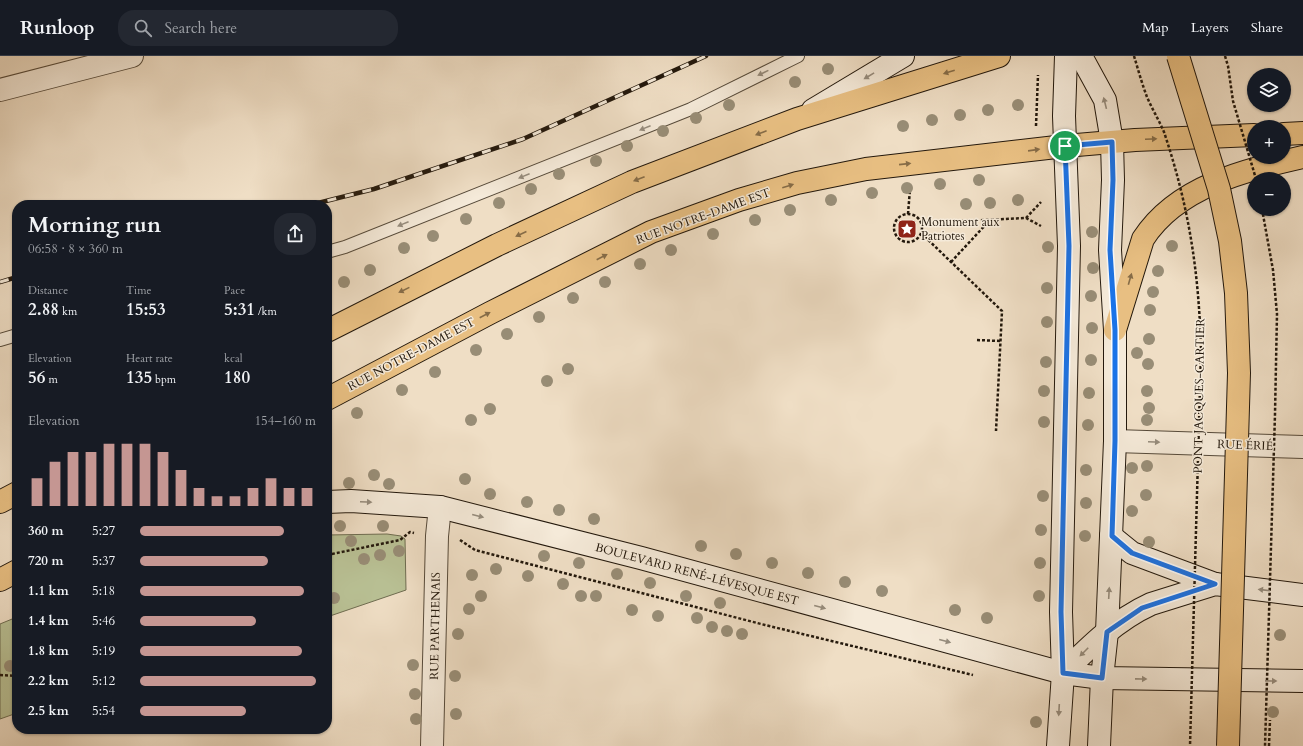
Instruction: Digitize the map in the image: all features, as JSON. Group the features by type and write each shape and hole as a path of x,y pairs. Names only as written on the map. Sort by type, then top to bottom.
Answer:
{"main road":[{"path":"0,90 132,56"},
{"path":"797,119 902,56"},
{"path":"332,328 484,252 632,182 797,119 999,56"},
{"path":"1058,746 1063,673 1061,612 1069,246 1064,116 1066,56"},
{"path":"1081,56 1105,100 1112,142 1113,180 1110,250 1115,330 1115,441 1107,632 1102,678 1099,746"},
{"path":"1178,56 1219,189 1230,241 1236,293 1239,373 1228,746"},
{"path":"1291,134 1303,133"},
{"name":"RUE NOTRE-DAME EST","path":"332,396 490,313 651,232 739,200 798,183 866,169 1065,146 1112,142 1247,135"},
{"path":"1115,330 1143,239 1151,227 1168,211 1191,195 1230,177 1261,167 1303,157"},
{"name":"RUE ÉRIÉ","path":"1115,441 1303,447"},
{"path":"0,502 12,496"},
{"name":"BOULEVARD RENÉ-LÉVESQUE EST","path":"332,502 351,501 440,507 641,558 1063,673 1102,678 1303,681"},
{"name":"RUE PARTHENAIS","path":"432,746 437,536 440,507"},
{"path":"1112,536 1132,553 1215,584 1303,595"},
{"path":"0,580 12,574"},
{"path":"1063,673 1095,641 1142,608 1215,584"}],"lane":[{"path":"332,251 345,248 691,109 798,56"},
{"path":"0,340 12,336"}],"path":[{"name":"PONT JACQUES-CARTIER","path":"1134,56 1147,97 1163,131 1176,173 1192,239 1199,288 1201,351 1190,746"},
{"path":"1225,56 1228,66 1232,101 1254,172"},
{"path":"1036,128 1038,75"},
{"path":"908,214 910,189"},
{"path":"1026,218 1041,202"},
{"path":"908,214 916,217 921,223 921,233 915,240 906,242 895,234 894,230 896,221 903,215 908,214"},
{"path":"1263,216 1273,270 1276,314 1275,414 1265,746"},
{"path":"921,223 1026,218 1041,226"},
{"path":"950,262 991,220"},
{"path":"921,233 1002,311 996,431"},
{"path":"977,340 1000,341"},
{"path":"332,554 400,540 410,532"},
{"path":"461,541 475,550 772,627 977,676"},
{"path":"0,675 12,676"},
{"path":"1269,746 1270,720"}],"green space":[{"path":"387,534 401,536 405,539 406,590 332,615 332,535"},
{"path":"12,619 12,715 0,719 0,624"}],"railway":[{"path":"330,200 374,189 523,139 706,56"},
{"path":"0,282 12,278"}],"place":[{"name":"Monument aux Patriotes","path":"907,229"}],"route":[{"path":"1112,142 1113,180 1110,250 1115,330 1115,441 1112,536 1132,553 1215,584 1142,608 1107,632 1102,678 1063,673 1061,612 1069,246 1065,146 1112,142"}]}
